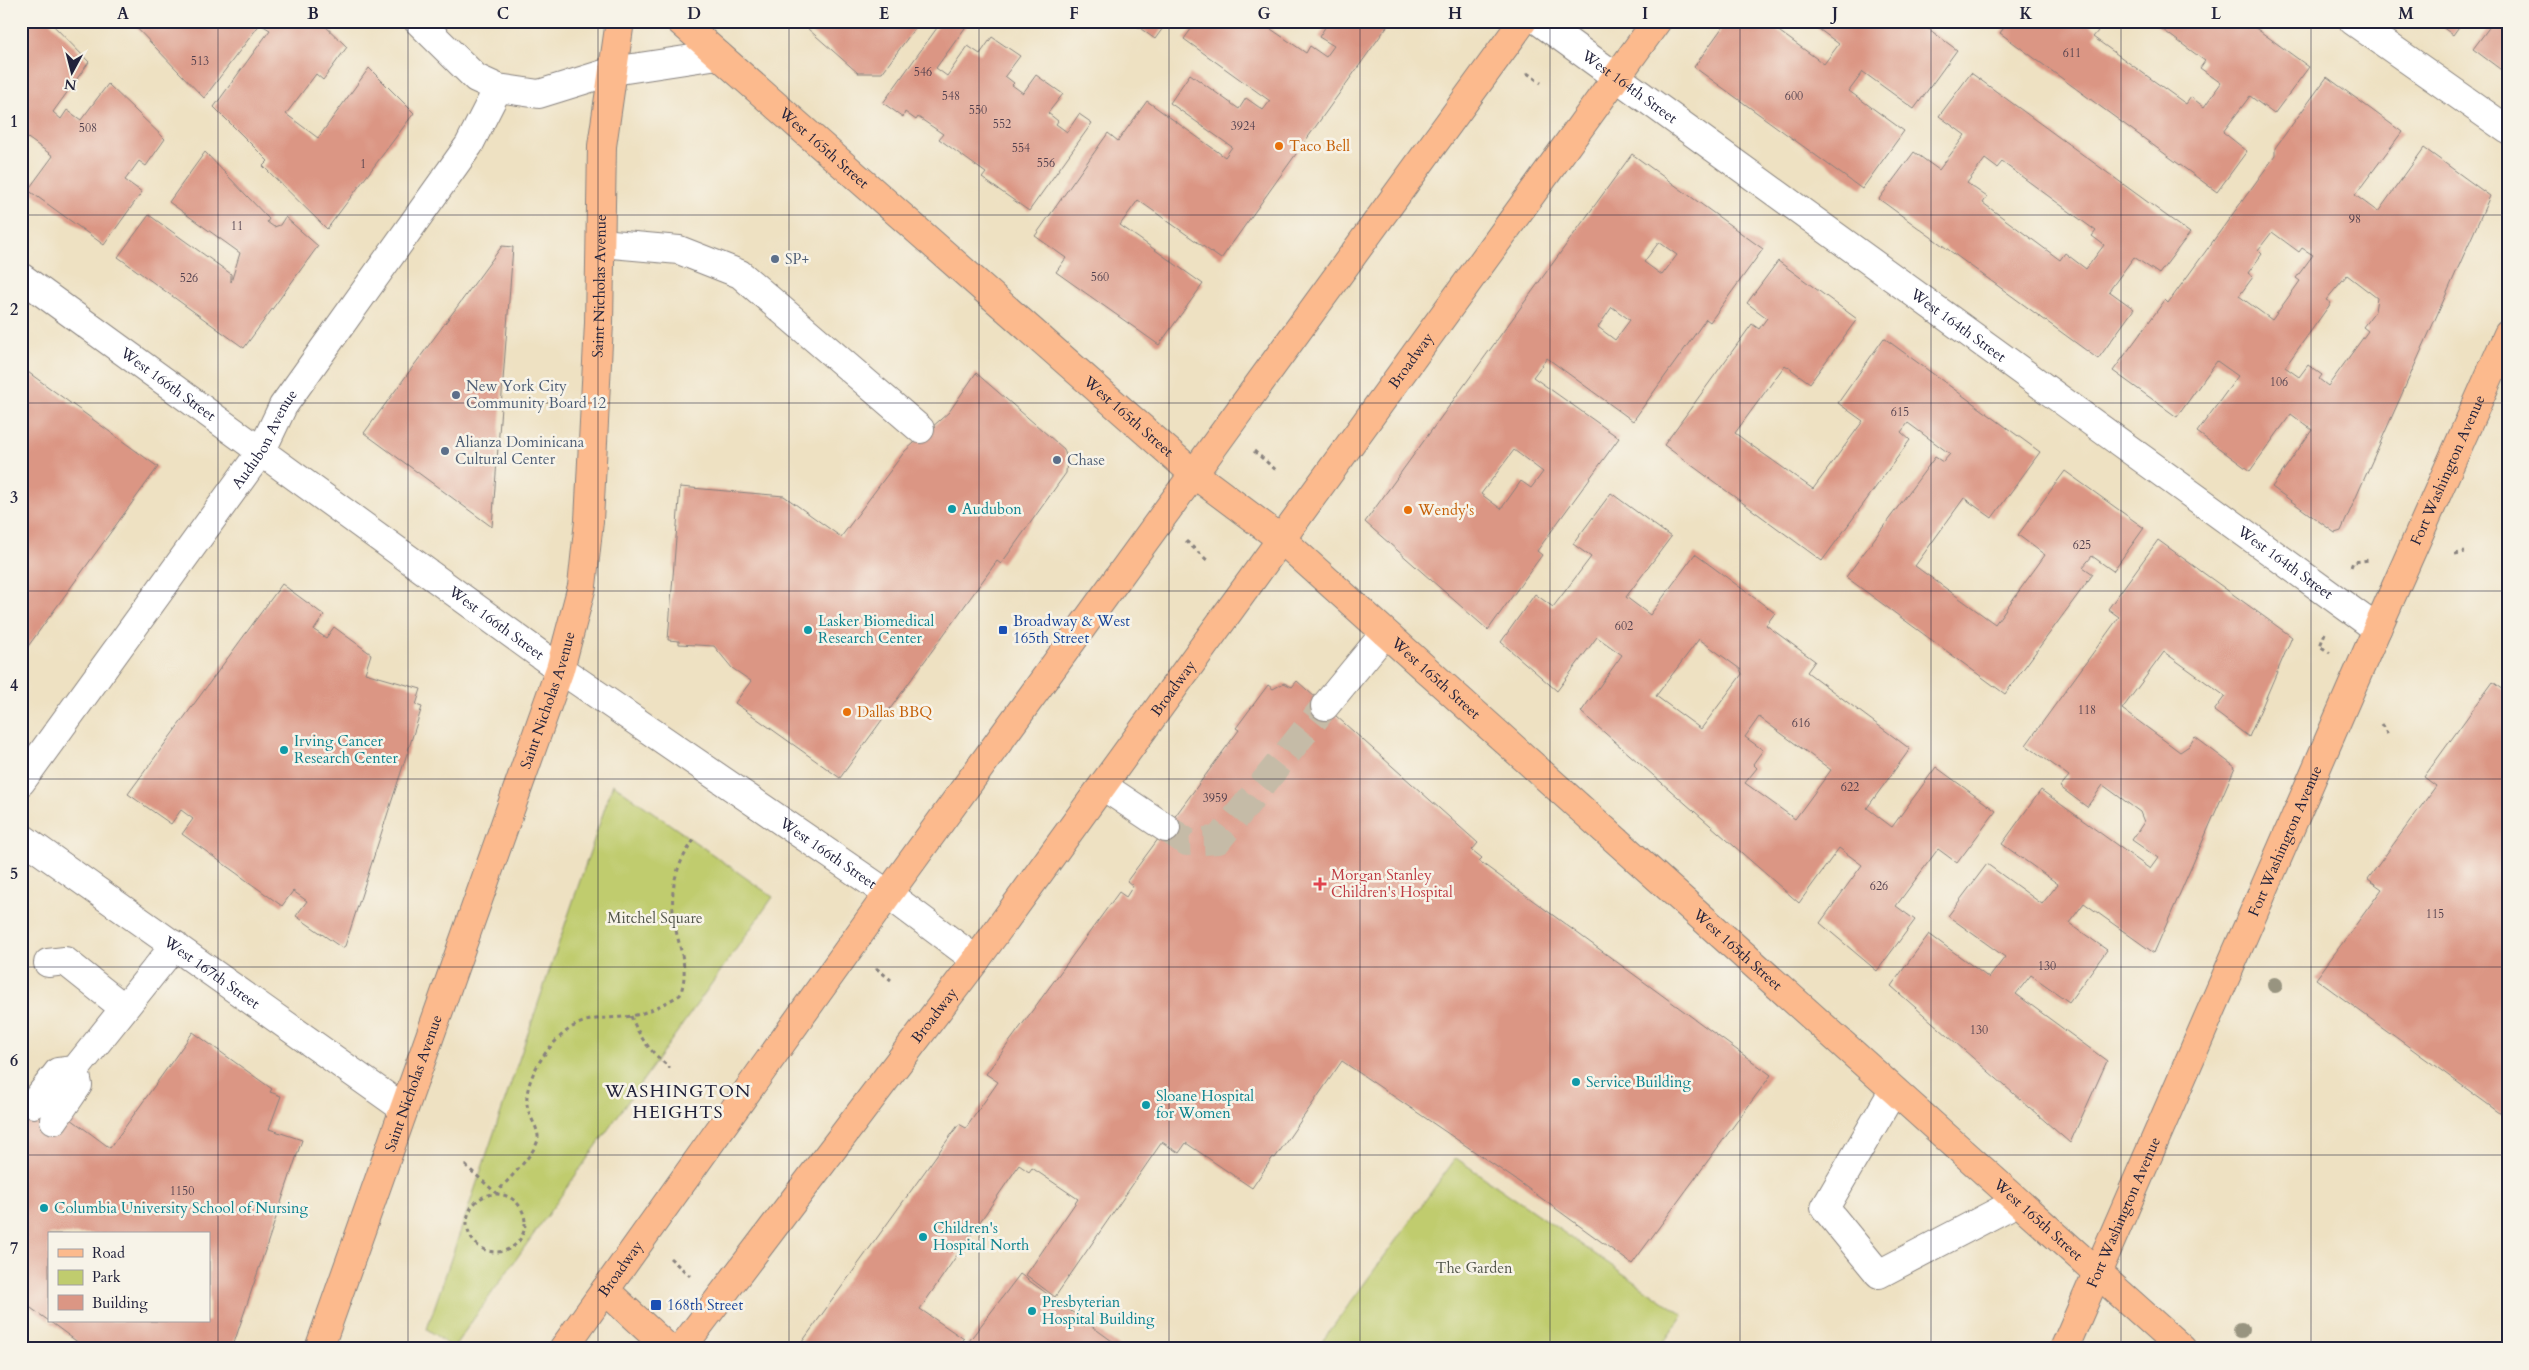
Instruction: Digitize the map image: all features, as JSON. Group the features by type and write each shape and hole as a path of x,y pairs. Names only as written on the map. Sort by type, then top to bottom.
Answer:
{"main road":[{"name":"Saint Nicholas Avenue","path":"319,1349 560,669 582,586 589,521 599,323 602,146 620,21"},
{"name":"West 165th Street","path":"680,21 1194,474 1281,539 2182,1349"},
{"name":"Broadway","path":"563,1349 888,894 1522,21"},
{"name":"Broadway","path":"681,1349 976,960 1657,21"},
{"name":"Fort Washington Avenue","path":"2064,1349 2377,629 2508,334"},
{"path":"605,1290 669,1349"}],"street":[{"path":"418,21 466,71 476,78 498,88 538,94 613,71 718,55"},
{"name":"West 164th Street","path":"1539,21 1615,78 2377,629"},
{"path":"2353,21 2508,130"},
{"name":"Audubon Avenue","path":"21,782 262,450 283,406 469,145 498,88"},
{"path":"601,243 679,250 740,274 920,429"},
{"name":"West 166th Street","path":"21,276 560,669 888,894 976,960"},
{"path":"1325,706 1384,633"},
{"path":"1103,786 1166,828"},
{"name":"West 167th Street","path":"21,837 403,1108"},
{"path":"43,1112 58,1072 75,1070 175,945"},
{"path":"48,963 65,961 124,1008"},
{"path":"1893,1090 1825,1208 1879,1274 2017,1202"}],"path":[{"path":"1250,447 1276,470"},
{"path":"2455,554 2465,552"},
{"path":"2350,569 2353,562 2369,560"},
{"path":"2326,632 2320,646 2330,654"},
{"path":"2381,724 2389,736"},
{"path":"465,1165 496,1193 514,1200 525,1216 523,1236 517,1244 508,1250 498,1252 479,1246 467,1228 470,1208 477,1200 496,1193 532,1152 538,1141 537,1129 531,1120 527,1096 530,1078 541,1060 564,1033 578,1024 601,1018 631,1016 658,1007 680,996 685,980 674,914 675,874 681,858 696,837"},
{"path":"631,1016 637,1032 649,1050 670,1068"}],"green space":[{"name":"Mitchel Square","path":"613,784 773,897 453,1348 427,1329"},
{"name":"The Garden","path":"1456,1158 1683,1315 1659,1349 1321,1349 1318,1347"}],"building":[{"path":"21,21 49,21 89,62 53,112 61,119 67,110 81,120 108,84 165,139 146,166 139,161 125,180 142,192 104,245 28,190 53,156 25,136 21,141"},
{"path":"130,21 320,21 347,47 323,80 316,74 286,114 318,138 369,68 414,113 327,229 263,166 268,161 214,107 270,30 260,24 204,98"},
{"path":"799,21 920,21 882,73 858,73"},
{"path":"942,21 970,21 936,68 947,76 968,46 980,54 992,37 1020,56 1005,76 1014,83 1012,85 1023,93 1036,75 1063,94 1048,113 1058,121 1056,124 1067,132 1079,114 1092,123 1029,211 982,178 986,173 939,139 943,134 918,117 916,120 905,112 903,117 883,103"},
{"path":"1130,21 1168,21 1155,39"},
{"path":"1197,21 1272,21 1268,27 1306,53 1310,46 1326,57 1334,46 1319,37 1329,21 1391,21 1221,259 1138,200 1120,225 1203,284 1159,345 1056,272 1066,258 1035,236 1108,133 1118,141 1147,101 1225,157 1232,147 1170,103 1190,74 1239,109 1246,98 1263,110 1270,101 1184,39"},
{"path":"1727,21 1765,21 1824,64 1839,44 1808,21 1918,21 1957,50 1914,109 1863,72 1849,91 1904,131 1862,189 1694,67"},
{"path":"2009,21 2084,21 2098,31 2093,37 2186,104 2191,97 2204,107 2221,83 2200,68 2205,61 2151,21 2246,21 2309,67 2274,114 2250,96 2223,132 2247,151 2217,192 2000,33"},
{"path":"2434,21 2463,21 2453,35"},
{"path":"2494,21 2508,21 2508,75 2473,49"},
{"path":"1971,73 2190,233 2159,274 2134,257 2109,291 2134,309 2098,359 1879,199 1914,152 1939,170 1965,135 1939,116","holes":["1985,159 1997,168 2002,162 2096,231 2092,236 2104,245 2086,269 2065,253 2060,260 1983,203 1987,197 1967,183"]},
{"path":"2327,77 2402,132 2355,195 2378,212 2424,148 2490,196 2341,531 2335,533 2272,487 2312,430 2291,414 2250,471 2197,432 2238,376 2217,361 2177,417 2113,371 2165,300 2168,303 2275,156 2275,148","holes":["2272,232 2299,252 2302,248 2313,255 2296,278 2300,281 2272,320 2239,296 2253,277 2248,273 2262,254 2258,250","2347,275 2377,298 2375,311 2363,327 2368,331 2328,386 2319,379 2322,375 2308,365 2299,377 2285,367 2331,303 2326,300"]},
{"path":"205,152 269,219 267,222 274,227 280,225 285,217 318,246 244,348 118,257 149,215 231,274 231,282 240,253 169,202"},
{"path":"1632,154 1763,249 1710,322 1706,319 1633,421 1547,358 1533,377 1619,438 1537,551 1542,555 1488,630 1365,522","holes":["1659,242 1677,255 1662,275 1644,262","1612,307 1630,320 1615,340 1598,327","1514,450 1543,472 1531,488 1521,481 1501,509 1481,494"]},
{"path":"502,246 513,247 492,527 364,433"},
{"path":"1778,261 1857,319 1810,383 1785,365 1735,433 1751,445 1813,489 1863,421 1838,403 1884,338 2040,452 1992,518 1964,498 1915,566 1995,624 2045,555 2018,535 2065,471 2144,528 2113,571 2092,556 2083,567 2093,574 2005,694 1846,577 1935,457 1943,462 1950,454 1908,423 1901,432 1910,440 1822,561 1664,445 1752,324 1759,329 1767,318 1747,303"},
{"path":"21,367 158,467 21,656 21,596 24,591 21,589"},
{"name":"Lasker Biomedical Research Center","path":"976,373 1064,449 1067,459 1066,473 1001,564 997,561 840,778 735,703 751,681 732,668 714,646 679,644 679,641 668,640 680,487 784,496 841,537 905,451 949,412"},
{"path":"1611,493 1671,537 1626,597 1650,615 1695,554 1775,613 1766,625 1815,661 1807,672 1910,749 1867,808 1892,827 1936,767 1996,811 1957,863 1938,849 1896,906 1915,920 1877,971 1820,923 1862,865 1839,848 1799,903 1581,712 1622,655 1597,637 1557,691 1501,642 1535,594 1553,607 1591,557 1573,544","holes":["1699,639 1740,669 1742,674 1701,729 1656,696","1759,717 1831,770 1795,819 1745,783 1757,768 1753,764 1763,750 1745,737"]},
{"path":"2158,540 2292,637 2249,737 2214,711 2225,696 2164,652 2122,709 2180,752 2189,746 2195,737 2235,767 2154,953 2084,903 2069,923 2107,950 2069,1002 2031,975 2016,994 2107,1061 2070,1143 1891,986 1929,934 1989,978 2005,957 1948,916 1987,864 2042,904 2058,884 2002,844 2041,790 2150,869 2158,858 2132,840 2144,822 2140,812 2103,785 2087,807 2060,787 2069,776 2026,745 2119,617 2108,609"},
{"name":"Irving Cancer Research Center","path":"282,584 324,615 314,630 326,638 334,627 371,654 365,673 421,689 416,705 422,707 345,946 342,948 296,916 307,901 293,891 282,906 182,834 193,819 181,810 171,824 128,794"},
{"path":"1297,681 1478,843 1472,850 1482,858 1479,861 1771,1075 1632,1264 1519,1182 1342,1061 1252,1188 1186,1143 1179,1153 1162,1142 1055,1297 1026,1275 1078,1199 1032,1168 1029,1172 1019,1165 920,1309 964,1339 957,1349 797,1349 959,1124 966,1128 998,1082 986,1074 1119,892 1126,897 1133,886 1127,881 1239,730 1236,728 1268,685 1273,689 1284,683 1292,687"},
{"path":"2493,682 2508,693 2508,1119 2316,979 2382,889 2368,879 2436,786 2424,777"},
{"path":"193,1032 272,1089 270,1092 281,1096 269,1129 302,1140 232,1349 87,1349 50,1322 210,1322 210,1232 48,1232 48,1321 21,1301 21,1095 65,1128 71,1119 110,1148"},
{"name":"Presbyterian Hospital Building","path":"1020,1274 1123,1349 963,1349"}],"tunnel":[{"path":"1166,828 1187,842 1218,840 1325,706"}],"place":[{"name":"Taco Bell","path":"1279,146"},
{"name":"SP+","path":"775,259"},
{"name":"New York City Community Board 12","path":"456,395"},
{"name":"Alianza Dominicana Cultural Center","path":"445,451"},
{"name":"Chase","path":"1057,460"},
{"name":"Audubon","path":"952,509"},
{"name":"Wendy's","path":"1408,510"},
{"name":"Lasker Biomedical Research Center","path":"808,630"},
{"name":"Broadway & West 165th Street","path":"1003,630"},
{"name":"Dallas BBQ","path":"847,712"},
{"name":"Irving Cancer Research Center","path":"284,750"},
{"name":"Morgan Stanley Children's Hospital","path":"1320,884"},
{"name":"Service Building","path":"1576,1082"},
{"name":"Sloane Hospital for Women","path":"1146,1105"},
{"name":"Columbia University School of Nursing","path":"44,1208"},
{"name":"Children's Hospital North","path":"923,1237"},
{"name":"168th Street","path":"656,1305"},
{"name":"Presbyterian Hospital Building","path":"1032,1311"}],"district":[{"name":"WASHINGTON HEIGHTS","path":"678,1101"}]}
